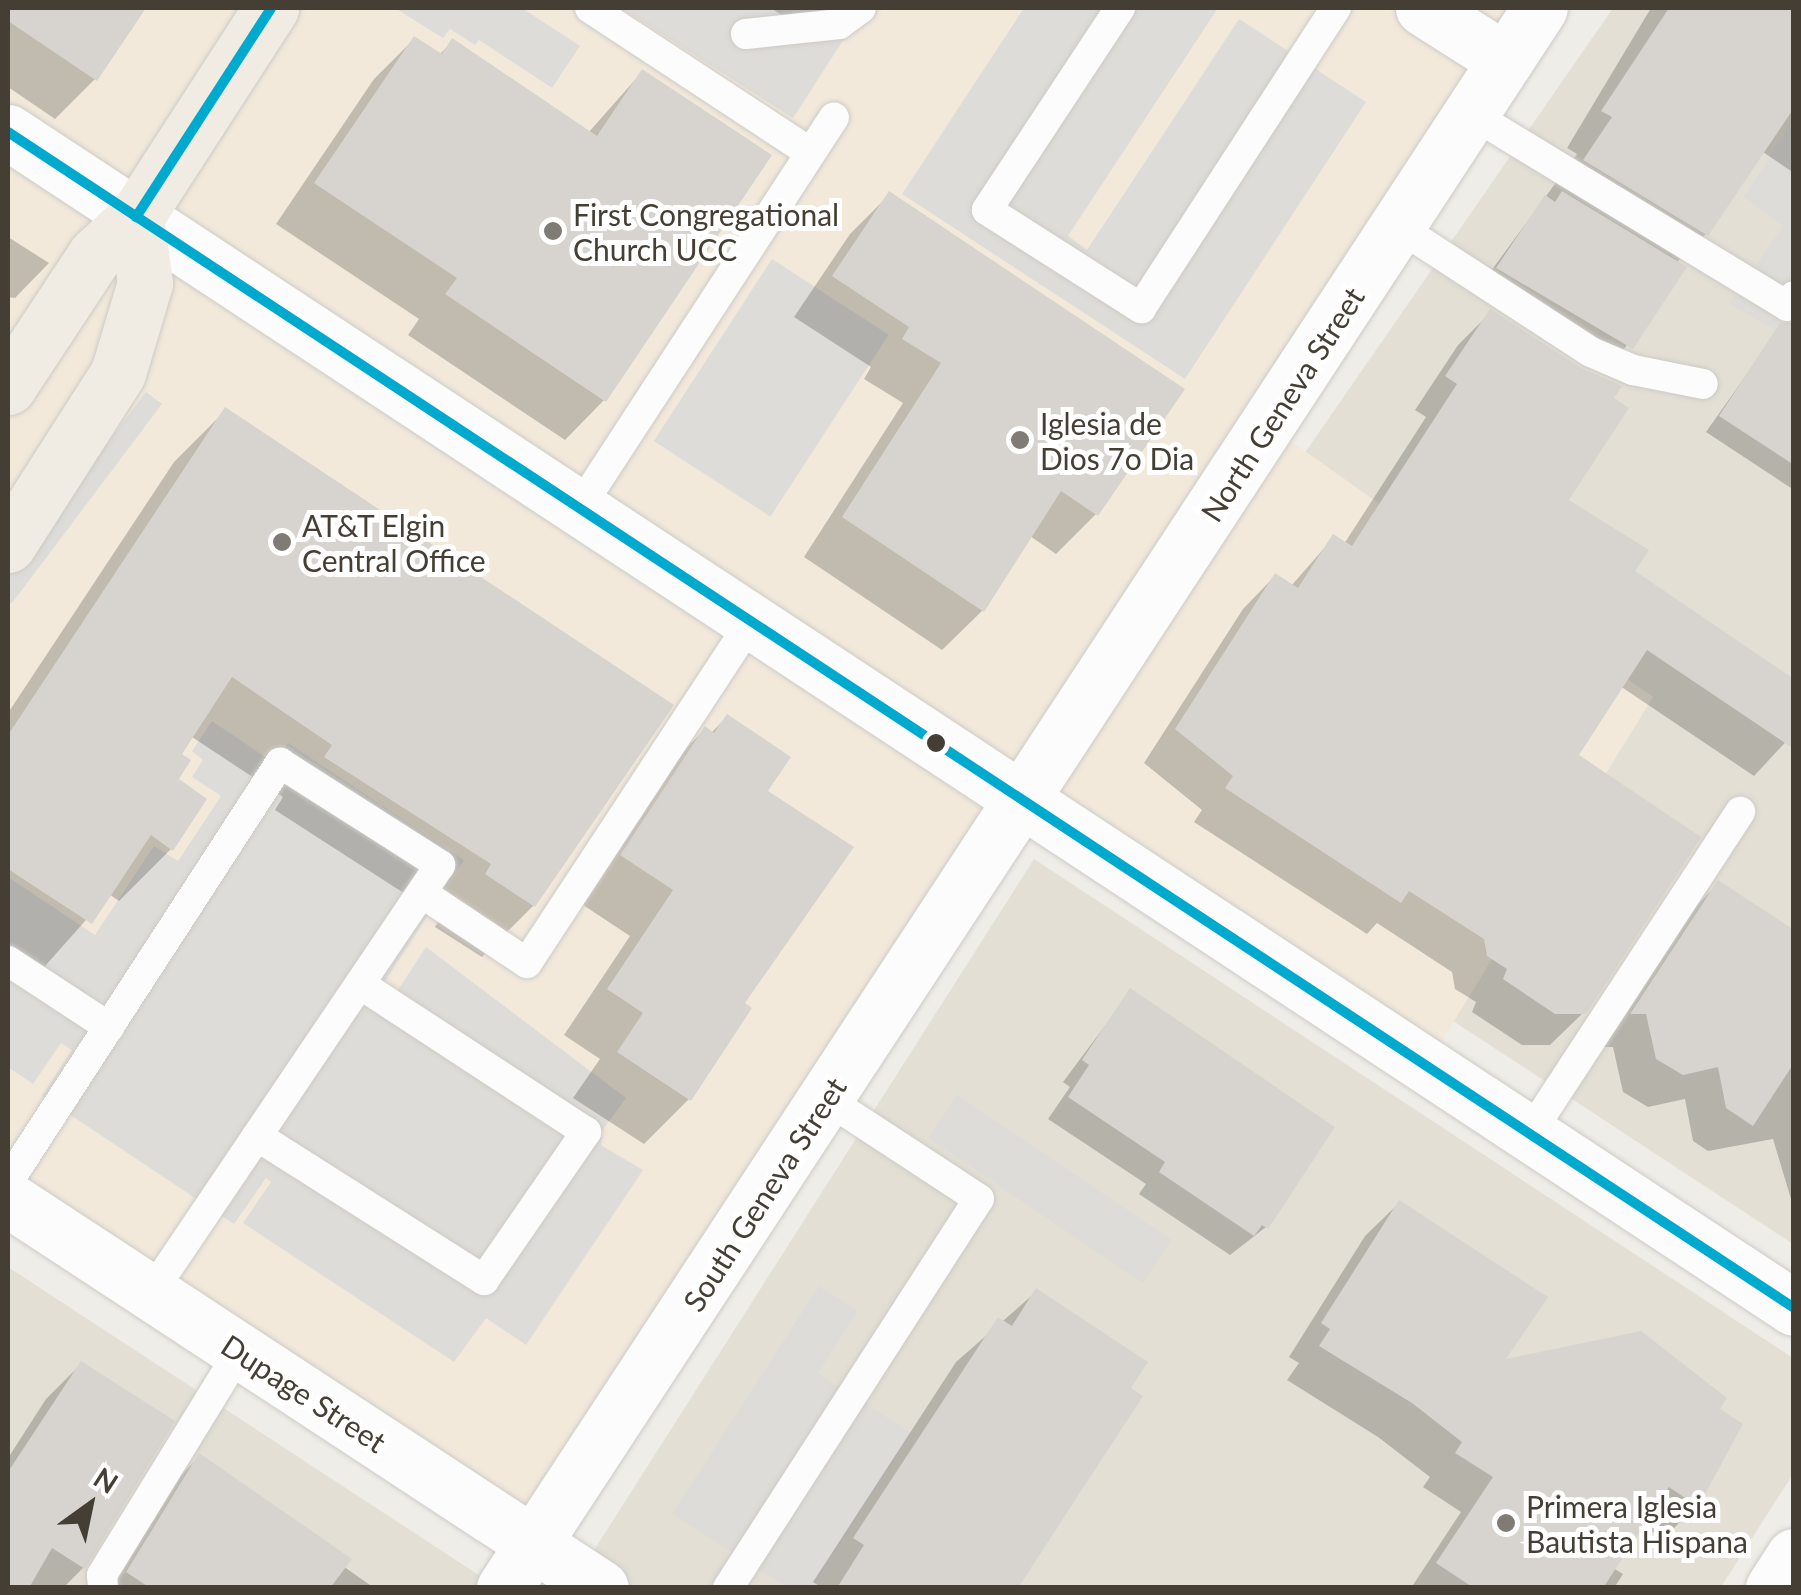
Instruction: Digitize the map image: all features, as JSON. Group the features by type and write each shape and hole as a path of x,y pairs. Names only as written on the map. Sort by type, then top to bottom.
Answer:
{"main road":[{"path":"8,387 96,256 136,218 271,8"},
{"path":"8,545 118,373 145,283 136,218"}],"street":[{"path":"1423,8 1504,60"},
{"name":"North Geneva Street","path":"1024,800 1540,8"},
{"path":"8,132 1794,1308"},
{"name":"South Geneva Street","path":"519,1566 1024,800"},
{"name":"Dupage Street","path":"8,1199 240,1351 519,1566 600,1588"},
{"path":"1773,1588 1794,1556"}],"lane":[{"path":"590,8 811,153"},
{"path":"746,34 839,24 861,8"},
{"path":"1120,8 987,210 1142,308 1336,8"},
{"path":"1470,113 1787,306 1794,296"},
{"path":"580,508 834,118"},
{"path":"1397,226 1591,352 1633,370 1703,384"},
{"path":"422,893 527,963 752,620"},
{"path":"8,1182 280,763 440,865 151,1293"},
{"path":"1530,1134 1740,812"},
{"path":"8,961 108,1027"},
{"path":"257,1136 484,1280 586,1132 360,984"},
{"path":"728,1588 978,1199 826,1099"},
{"path":"104,1588 102,1574 240,1351"}],"shaded area":[{"path":"8,8 1540,8 1268,425 1653,697 1427,1065 1025,801 533,1544 8,1199"},
{"path":"395,8 522,8 580,46 552,88 479,40 475,45 450,29 443,38"},
{"path":"621,8 825,8 853,25 793,118"},
{"path":"1024,8 1218,8 1068,236 1087,250 1239,19 1366,102 1185,379 902,194"},
{"path":"1613,8 1793,8 1793,1244 1450,1019 1304,454"},
{"path":"1791,125 1793,339 1729,304 1783,226 1744,197"},
{"path":"772,259 889,335 770,517 654,441"},
{"path":"146,392 162,404 12,604 8,601 8,575"},
{"path":"212,721 274,763 288,743 464,860 381,987 394,996 426,947 626,1098 602,1131 601,1145 643,1170 526,1345 486,1318 454,1362 243,1223 271,1182 266,1178 234,1224 42,1096 72,1050 61,1043 33,1084 8,1067 8,877 95,935 154,846 178,861 221,796 192,777 203,760 192,751"},
{"path":"1034,859 1793,1358 1793,1474 1721,1587 570,1588"},
{"path":"957,1095 1172,1240 1143,1283 928,1138"},
{"path":"8,1267 497,1587 8,1587"},
{"path":"819,1286 858,1311 818,1373 911,1433 813,1587 787,1587 672,1514"}],"building":[{"path":"8,8 146,8 97,81 8,21"},
{"path":"1669,8 1794,8 1794,108 1708,236 1583,160 1612,117 1601,111"},
{"name":"First Congregational Church UCC","path":"414,36 442,54 452,38 597,136 642,69 772,155 606,402 445,294 457,278 314,183"},
{"name":"Iglesia de Dios 7o Dia","path":"889,191 1185,389 1098,516 1061,491 984,612 842,517 941,363 902,339 909,327 832,276"},
{"path":"1562,191 1687,267 1633,349 1496,268 1545,195 1555,202"},
{"path":"1490,309 1581,368 1622,386 1614,398 1629,408 1569,500 1649,550 1635,571 1794,679 1794,749 1647,650 1579,755 1701,837 1586,1014 1555,1014 1503,979 1507,969 1487,956 1484,939 1409,891 1401,903 1225,788 1233,776 1175,729 1275,573 1298,588 1333,534 1352,546 1457,384 1445,376"},
{"path":"1780,323 1794,323 1794,465 1719,416"},
{"name":"AT&T Elgin Central Office","path":"225,407 674,705 535,907 485,874 491,864 324,757 332,745 232,677 182,754 191,760 179,779 207,799 173,851 151,835 92,924 8,869 8,735"},
{"path":"727,714 791,757 768,791 854,847 745,1003 752,1008 691,1101 617,1052 643,1013 607,989 673,890 620,855 705,726 714,733"},
{"path":"1718,880 1794,930 1794,1063 1753,1126 1726,1108 1718,1067 1683,1075 1656,1059 1646,1014 1630,1014"},
{"path":"1130,988 1335,1127 1268,1229 1262,1225 1254,1236 1159,1172 1165,1162 1068,1097 1089,1065 1082,1060"},
{"path":"1399,1200 1548,1297 1506,1359 1641,1331 1727,1398 1720,1409 1743,1424 1698,1507 1669,1487 1603,1588 1474,1588 1436,1563 1493,1477 1455,1453 1462,1442 1412,1403 1319,1346 1330,1329 1321,1323"},
{"path":"1036,1288 1148,1362 1131,1388 1143,1396 1018,1588 837,1588 864,1545 853,1538 998,1317 1012,1326"},
{"path":"81,1361 175,1421 85,1569 52,1548 29,1588 8,1588 8,1472"},
{"path":"199,1453 352,1559 330,1588 150,1588 126,1572"}],"transit line":[{"path":"136,217 271,8"},
{"path":"8,132 1794,1308"}],"place":[{"name":"First Congregational Church UCC","path":"553,231"},
{"name":"Iglesia de Dios 7o Dia","path":"1020,440"},
{"name":"AT&T Elgin Central Office","path":"282,542"},
{"name":"Primera Iglesia Bautista Hispana","path":"1506,1523"}]}
